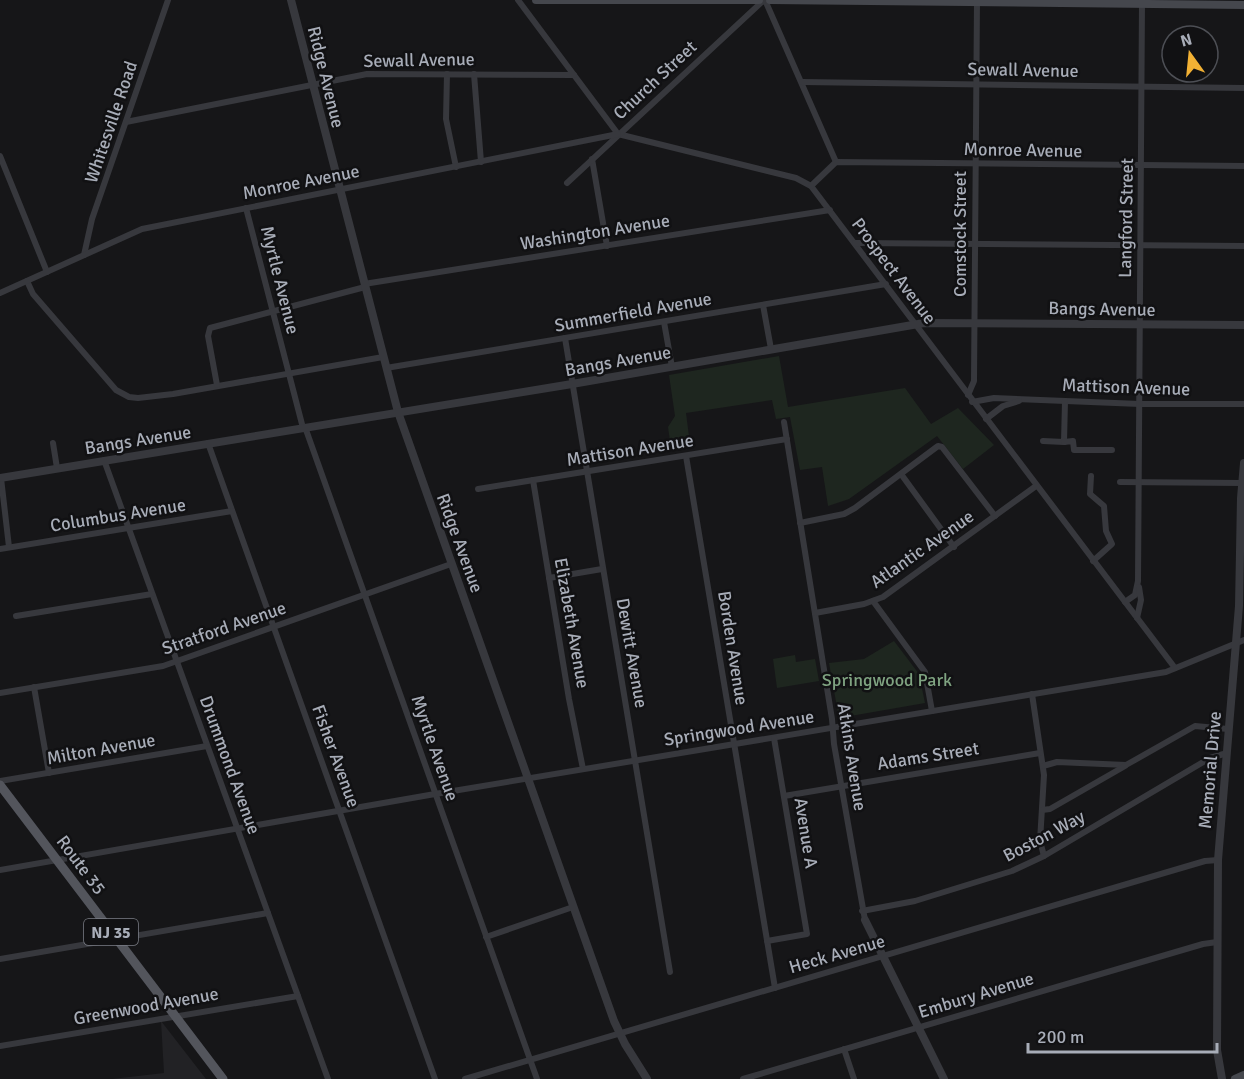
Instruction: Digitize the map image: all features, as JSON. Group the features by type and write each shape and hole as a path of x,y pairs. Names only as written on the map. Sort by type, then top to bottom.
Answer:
{"main road":[{"path":"536,0 759,0"},
{"path":"770,0 1244,4"},
{"name":"Route 35","path":"0,783 223,1079"},
{"path":"1235,1079 1244,1075"}],"street":[{"name":"Whitesville Road","path":"84,255 92,219 168,0"},
{"name":"Ridge Avenue","path":"291,0 398,412 573,907 620,1033 647,1079"},
{"path":"518,0 618,135"},
{"path":"764,0 836,162 811,186"},
{"name":"Church Street","path":"567,183 764,0"},
{"name":"Comstock Street","path":"970,398 974,381 977,1"},
{"name":"Langford Street","path":"1137,618 1141,600 1138,580 1142,2"},
{"name":"Sewall Avenue","path":"126,123 375,73 574,75"},
{"path":"447,74 446,119 456,167"},
{"path":"474,74 480,162"},
{"name":"Sewall Avenue","path":"802,82 1244,88"},
{"name":"Monroe Avenue","path":"0,293 142,230 618,135"},
{"name":"Prospect Avenue","path":"618,135 796,178 811,186 1175,668"},
{"path":"0,156 47,272"},
{"path":"592,159 607,246"},
{"name":"Monroe Avenue","path":"836,162 1244,166"},
{"name":"Myrtle Avenue","path":"246,208 304,428 537,1079"},
{"name":"Washington Avenue","path":"217,385 208,336 208,331 214,327 365,286 830,210"},
{"path":"855,243 1244,246"},
{"path":"27,281 33,294 101,375 123,395 138,398 383,357"},
{"name":"Summerfield Avenue","path":"386,368 886,284"},
{"path":"763,305 771,349"},
{"path":"664,322 672,367"},
{"name":"Bangs Avenue","path":"0,478 937,322 1244,325"},
{"name":"Dewitt Avenue","path":"565,338 670,972"},
{"name":"Mattison Avenue","path":"970,398 1140,404 1244,404"},
{"path":"986,419 1003,405 1027,399"},
{"path":"1064,442 1065,400"},
{"name":"Atkins Avenue","path":"784,422 862,911 944,1079"},
{"name":"Mattison Avenue","path":"478,489 786,439"},
{"path":"1043,441 1073,441 1074,450 1112,450"},
{"path":"53,443 57,468"},
{"name":"Fisher Avenue","path":"208,443 435,1079"},
{"path":"800,523 844,514 863,503 938,446 942,447 995,516"},
{"name":"Borden Avenue","path":"686,456 775,988"},
{"name":"Drummond Avenue","path":"104,460 328,1079"},
{"name":"Memorial Drive","path":"1222,1079 1217,1050 1218,860 1240,586 1244,464"},
{"path":"901,474 954,547"},
{"path":"1091,476 1090,494 1104,506 1106,531 1112,544 1093,561"},
{"path":"0,478 9,548"},
{"name":"Elizabeth Avenue","path":"533,480 583,769"},
{"path":"1120,482 1242,483"},
{"name":"Atlantic Avenue","path":"815,613 873,601 892,591 1036,486"},
{"name":"Columbus Avenue","path":"0,549 232,511"},
{"name":"Stratford Avenue","path":"0,693 163,666 452,564"},
{"path":"549,578 602,569"},
{"name":"Langford Street","path":"1125,602 1135,595 1138,580"},
{"path":"16,616 152,594"},
{"path":"873,601 925,672 932,711"},
{"name":"Springwood Avenue","path":"0,870 482,786 1166,672 1244,640"},
{"path":"34,687 49,773"},
{"path":"1032,694 1043,766 1040,841 1044,856"},
{"path":"1042,810 1050,809 1195,726 1228,729"},
{"name":"Avenue A","path":"767,941 807,934 774,738"},
{"name":"Milton Avenue","path":"0,783 207,746"},
{"name":"Adams Street","path":"784,796 1040,753"},
{"name":"Boston Way","path":"862,911 915,901 994,878 1044,856 1210,758 1227,753"},
{"path":"1043,766 1057,762 1126,765"},
{"name":"Heck Avenue","path":"465,1079 1205,861 1218,860"},
{"path":"486,937 573,907"},
{"path":"0,959 268,913"},
{"name":"Embury Avenue","path":"743,1079 1203,944 1217,942"},
{"name":"Greenwood Avenue","path":"0,1046 298,996"},
{"path":"844,1049 854,1079"},
{"path":"774,1070 778,1079"}],"shaded area":[{"path":"161,1021 206,1079 112,1079 164,1073"}],"green space":[{"path":"779,356 788,407 905,388 931,424 958,408 994,445 963,469 937,436 849,499 828,506 822,467 800,470 790,417 776,419 772,400 686,413 690,444 671,448 668,427 675,416 669,375"},
{"name":"Springwood Park","path":"894,641 919,674 925,703 839,718 829,663 864,659"},
{"path":"795,655 796,662 815,659 819,681 777,688 773,659"}]}
